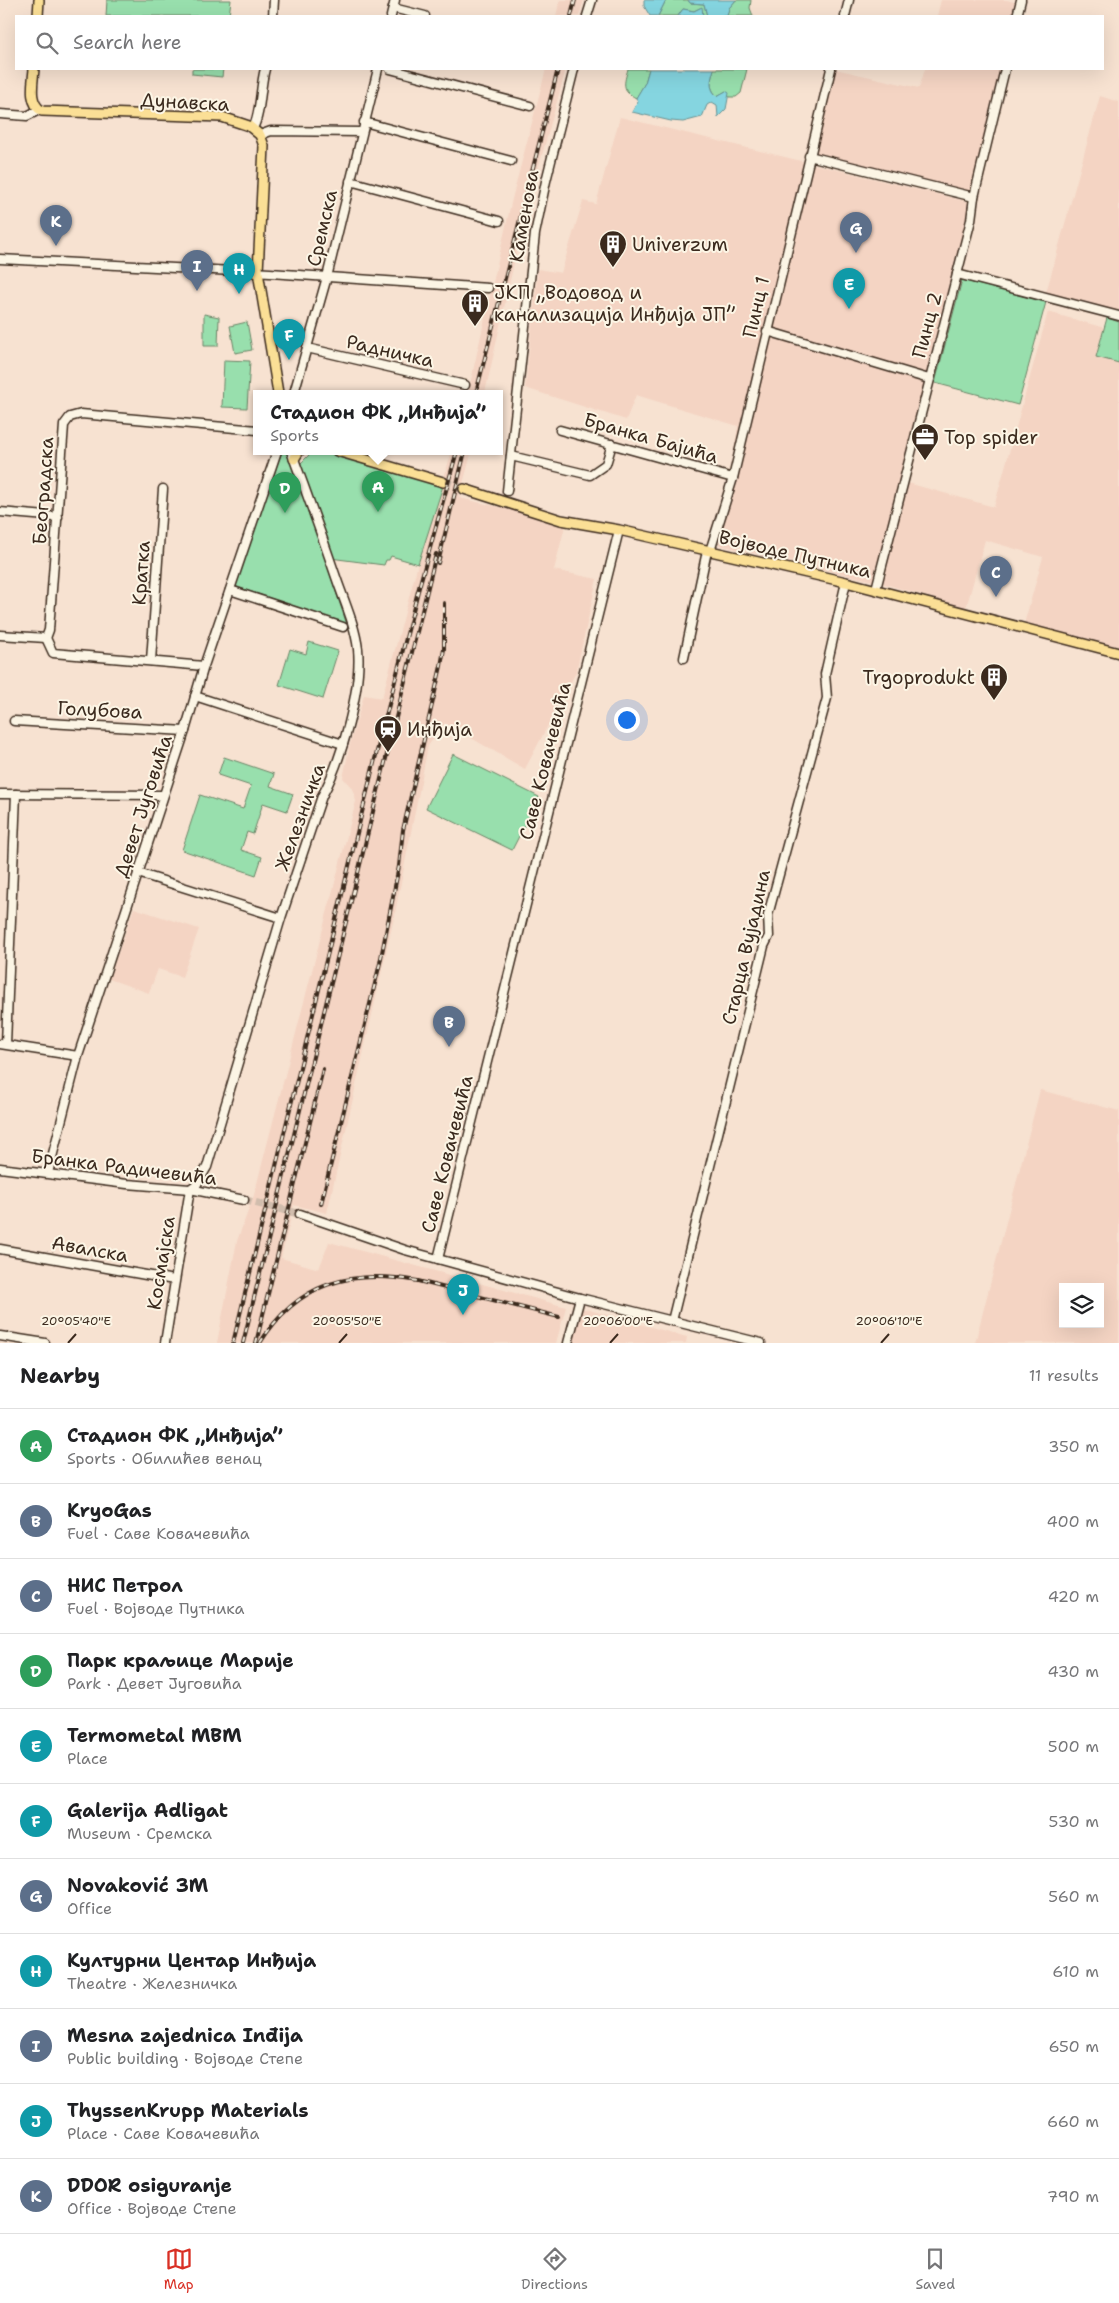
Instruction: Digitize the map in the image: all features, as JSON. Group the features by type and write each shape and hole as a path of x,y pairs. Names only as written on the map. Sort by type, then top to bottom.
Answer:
{"main road":[{"path":"38,15 39,0"},
{"path":"34,70 33,101 39,110"},
{"name":"Дунавска","path":"39,110 49,112 222,117 244,123 256,132"},
{"path":"256,132 265,153 258,272 278,390"},
{"path":"351,455 443,482"},
{"name":"Војводе Путника","path":"464,489 561,520 619,530 876,589 1119,653"}],"street":[{"path":"273,15 274,0"},
{"path":"395,0 392,12 417,15"},
{"path":"587,15 592,0"},
{"path":"845,15 849,0"},
{"path":"1017,15 1021,0"},
{"path":"265,70 260,88 256,132 362,132"},
{"name":"Сремска","path":"294,390 327,276 378,70"},
{"path":"394,70 530,106"},
{"name":"Каменова","path":"507,491 534,234 574,70"},
{"name":"Пинц 1","path":"684,658 708,551 733,478 809,156 832,70"},
{"name":"Пинц 2","path":"876,589 957,274 1004,70"},
{"path":"0,114 27,116 39,110"},
{"path":"364,122 511,161"},
{"path":"809,156 974,197"},
{"path":"350,181 499,221"},
{"path":"0,259 327,276 488,288"},
{"path":"957,274 1119,316"},
{"path":"767,331 930,379"},
{"name":"Радничка","path":"307,348 465,385"},
{"name":"Београдска","path":"46,638 49,630 64,425 70,416 81,414 140,418 253,430"},
{"name":"Бранка Бајића","path":"560,430 733,478"},
{"path":"511,456 590,475 606,464 612,444"},
{"name":"Девет Југовића","path":"48,1174 78,1056 185,731 204,666 276,455"},
{"name":"Железничка","path":"190,1189 197,1184 208,1167 281,918 322,796 330,782 343,744 358,669 355,632 294,455"},
{"name":"Кратка","path":"151,661 163,489"},
{"path":"0,512 58,517"},
{"name":"Саве Ковачевића","path":"619,530 438,1259 580,1298 761,1343"},
{"name":"Старца Вујадина","path":"672,1321 764,946 769,936 768,916 827,698 825,674 846,582"},
{"path":"230,590 343,627"},
{"path":"0,635 46,638 53,653 204,666"},
{"path":"195,696 343,744"},
{"name":"Голубова","path":"14,721 185,731"},
{"path":"0,794 163,795"},
{"path":"16,794 10,956 3,1044 78,1056"},
{"path":"138,873 281,918"},
{"path":"0,956 10,956"},
{"name":"Бранка Радичевића","path":"0,1168 127,1184 190,1189 244,1200"},
{"name":"Космајска","path":"165,1343 190,1189"},
{"path":"300,1214 405,1250 438,1259"},
{"name":"Авалска","path":"0,1249 174,1280"},
{"path":"568,1343 580,1298"},
{"path":"0,1336 45,1343"}],"shaded area":[{"path":"560,0 584,0 579,15 556,15"},
{"path":"941,0 1007,0 1017,3 1013,15 937,15"},
{"path":"546,70 566,70 522,227 486,390 469,390 512,199"},
{"path":"835,70 919,88 925,70 1000,70 970,193 813,157"},
{"path":"1100,96 1119,102 1119,311 1046,293"},
{"path":"620,117 978,204 908,483 994,507 1048,312 1119,332 1119,650 1024,624 1043,557 985,540 966,608 881,583 719,545 738,426 636,395 626,420 525,388 538,269 561,273 583,201 596,204"},
{"path":"451,455 471,455 459,498 566,522 554,570 597,579 576,672 525,769 445,723 428,746 395,913 327,1213 294,1205 281,1258 319,1269 329,1242 566,1307 556,1343 217,1343 237,1241 254,1195 356,801 352,788 343,778 350,744 364,695 382,698 418,564"},
{"path":"134,908 199,929 182,977 158,969 149,993 109,979"},
{"path":"1040,1090 1119,1111 1119,1343 975,1343"},
{"path":"582,1308 687,1337 686,1343 573,1343"}],"green space":[{"path":"107,0 231,0 229,15 106,15"},
{"path":"666,0 688,0 690,3 704,4 707,15 703,15 700,8 694,11 683,9 679,15 658,15"},
{"path":"736,0 751,0 750,8 753,15 727,15 729,8"},
{"path":"192,70 223,70 222,77 192,74"},
{"path":"628,70 649,70 645,83 636,98 626,89 625,78"},
{"path":"714,70 747,70 741,93 736,97 729,97 726,91 717,96 712,89 711,80"},
{"path":"962,280 1046,302 1018,405 935,383"},
{"path":"204,314 219,317 218,346 204,346"},
{"path":"1107,318 1119,322 1119,363 1096,357"},
{"path":"247,322 252,350 235,353 230,326"},
{"path":"224,360 250,361 247,408 222,407"},
{"path":"281,455 290,455 347,625 235,586"},
{"path":"309,455 341,455 443,486 418,564 391,556 384,565 330,558 299,465"},
{"path":"309,642 338,651 323,699 279,685 290,649 306,654"},
{"path":"453,754 539,797 512,850 426,808"},
{"path":"224,757 274,774 270,786 293,794 287,811 263,803 253,834 247,832 241,850 262,857 256,875 182,850 200,795 243,809 251,786 218,775"}],"water":[{"path":"644,0 666,0 658,15 649,15 644,6"},
{"path":"688,0 736,0 729,8 727,15 707,15 704,4 690,3"},
{"path":"702,7 703,15 679,15 683,9 694,11"},
{"path":"649,70 714,70 711,87 717,96 726,91 729,93 726,109 718,117 717,105 712,102 707,105 702,117 683,122 632,112 638,101 636,98 645,83"}],"tunnel":[{"path":"443,482 464,489"},
{"path":"244,1200 300,1214"}],"railway":[{"path":"571,15 575,0"},
{"path":"477,390 558,70"},
{"path":"233,1343 374,763 418,591 456,455"},
{"path":"438,563 464,455"},
{"path":"243,1343 436,554"},
{"path":"321,1204 380,963 399,866 403,830 441,666 444,649 444,603"},
{"path":"256,1343 323,1069"},
{"path":"260,1343 275,1322 291,1306 309,1293 348,1279 370,1277 418,1281 559,1317"}],"place":[{"name":"DDOR osiguranje","path":"56,246"},
{"name":"Novaković 3M","path":"856,253"},
{"name":"Univerzum","path":"613,268"},
{"name":"Mesna zajednica Inđija","path":"197,291"},
{"name":"Културни Центар Инђија","path":"239,294"},
{"name":"Termometal MBM","path":"849,309"},
{"name":"ЈКП „Водовод и канализација Инђија ЈП”","path":"475,327"},
{"name":"Galerija Adligat","path":"289,360"},
{"name":"Top spider","path":"925,461"},
{"name":"Стадион ФК „Инђија”","path":"378,512"},
{"name":"Парк краљице Марије","path":"285,513"},
{"name":"НИС Петрол","path":"996,597"},
{"name":"Trgoprodukt","path":"994,701"},
{"name":"Инђија","path":"388,753"},
{"name":"KryoGas","path":"449,1047"},
{"name":"ThyssenKrupp Materials","path":"463,1315"}]}
